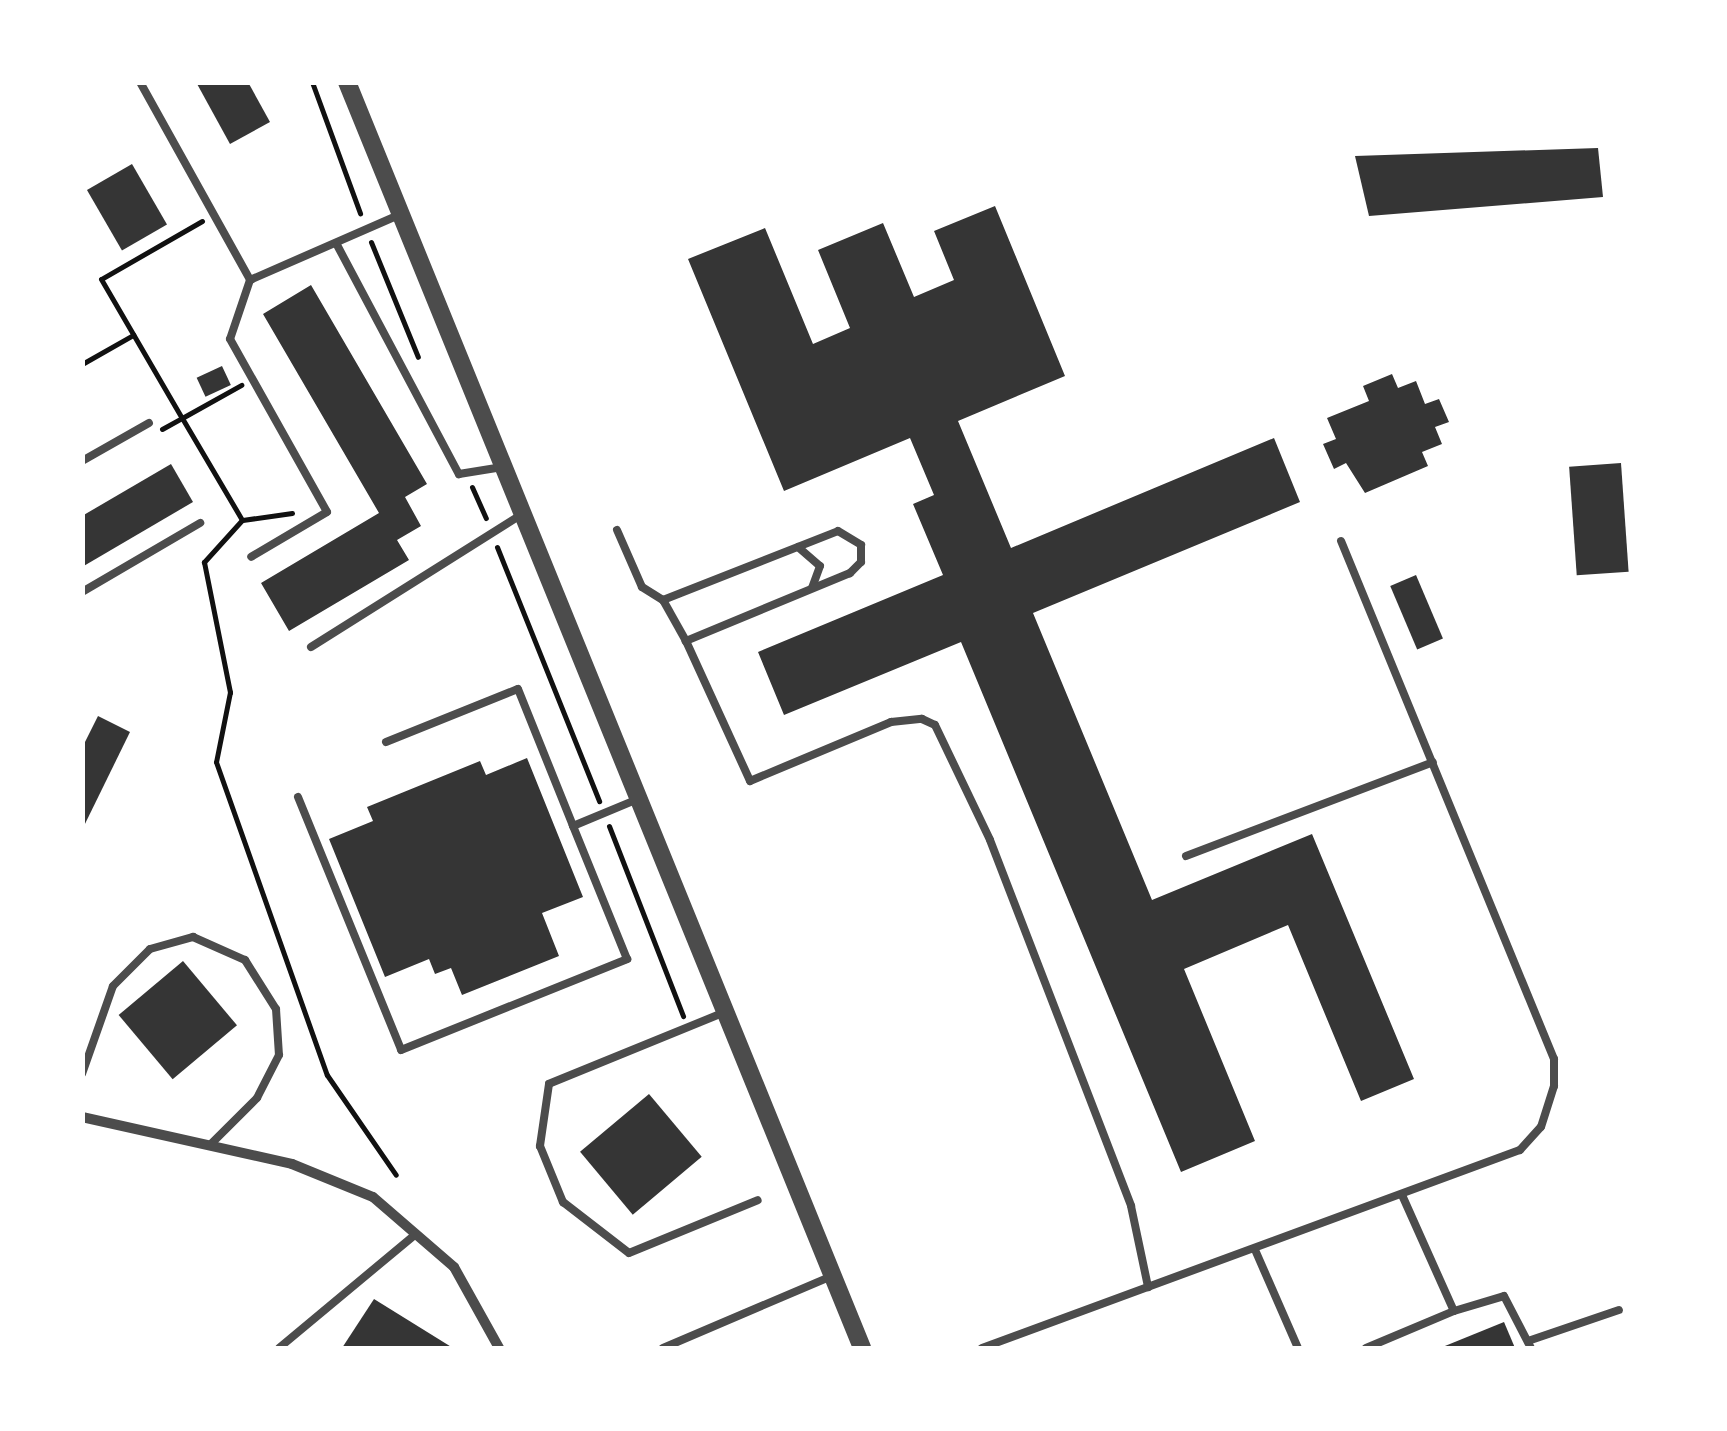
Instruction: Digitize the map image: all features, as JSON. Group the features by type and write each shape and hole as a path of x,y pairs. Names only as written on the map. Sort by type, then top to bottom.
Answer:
{"street":[{"path":"348,82 862,1348"},
{"path":"82,1117 210,1145 347,1184 420,1231 466,1285 498,1348"}],"lane":[{"path":"140,82 250,280 230,340 327,512 251,558"},
{"path":"250,280 400,215"},
{"path":"336,243 459,474 502,467"},
{"path":"82,461 148,423"},
{"path":"311,647 522,514"},
{"path":"82,592 200,523"},
{"path":"617,530 642,587 663,600 686,640 750,781 891,722 922,719 935,726 990,840 1131,1206 1148,1287"},
{"path":"663,600 838,531 862,545 856,568 686,640"},
{"path":"982,1348 1256,1252 1520,1150 1540,1127 1554,1086 1554,1059 1341,541"},
{"path":"798,547 820,566 812,588"},
{"path":"298,797 400,1050 627,959 518,689 386,742"},
{"path":"1186,856 1434,762"},
{"path":"573,826 638,799"},
{"path":"82,1074 113,986 150,949 193,936 245,960 276,1009 279,1055 257,1098 210,1145"},
{"path":"725,1012 548,1084 540,1146 563,1202 629,1253 758,1200"},
{"path":"1402,1195 1454,1311"},
{"path":"279,1348 420,1231"},
{"path":"1256,1252 1298,1348"},
{"path":"663,1348 832,1276"},
{"path":"1366,1348 1454,1311 1504,1296 1529,1345 1619,1310"}],"path":[{"path":"312,82 366,230 422,365"},
{"path":"213,214 101,279 242,520"},
{"path":"82,364 133,334"},
{"path":"149,437 230,392"},
{"path":"466,473 688,1028"},
{"path":"304,526 289,510 242,520 204,562 230,692 216,762 327,1074 396,1175"}],"building":[{"path":"196,82 248,82 270,122 230,144"},
{"path":"1598,148 1603,197 1369,216 1355,156"},
{"path":"132,164 167,225 122,251 87,190"},
{"path":"995,206 1065,376 958,421 1011,548 1274,438 1300,502 1033,613 1152,900 1312,834 1414,1079 1361,1101 1288,925 1184,969 1255,1141 1181,1172 961,642 784,715 758,652 943,575 913,504 934,495 910,438 784,491 688,259 765,228 813,344 850,328 818,250 883,223 914,297 954,280 934,231"},
{"path":"311,285 427,484 405,497 421,526 397,540 409,560 289,631 261,583 379,513 263,314"},
{"path":"222,366 231,385 205,397 197,378"},
{"path":"1392,374 1398,388 1416,381 1425,404 1439,399 1449,422 1435,427 1442,444 1422,452 1428,466 1365,493 1346,463 1334,469 1323,444 1336,439 1327,418 1369,401 1363,386"},
{"path":"1621,463 1629,572 1577,575 1569,467"},
{"path":"171,464 193,502 82,567 82,516"},
{"path":"1416,575 1443,639 1417,649 1390,586"},
{"path":"98,716 130,732 82,830 82,748"},
{"path":"527,758 583,897 542,913 559,956 462,995 451,968 435,974 429,959 385,977 329,839 373,821 367,807 480,761 486,775"},
{"path":"183,961 237,1025 173,1079 119,1015"},
{"path":"649,1094 702,1157 633,1215 580,1152"},
{"path":"374,1299 453,1348 342,1348"},
{"path":"1504,1322 1515,1348 1440,1348"}]}
